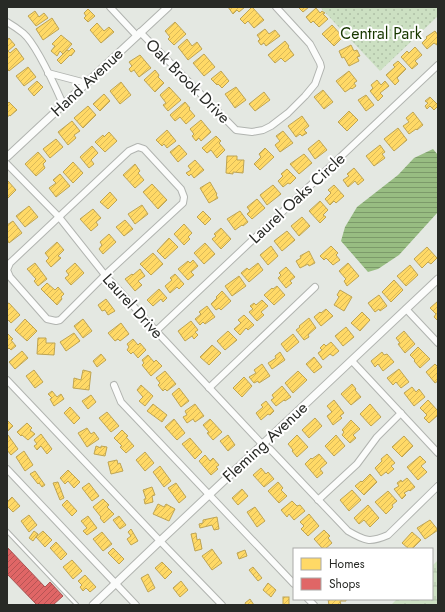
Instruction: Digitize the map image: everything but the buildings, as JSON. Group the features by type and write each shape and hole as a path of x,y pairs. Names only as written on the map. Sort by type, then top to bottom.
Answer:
{"street":[{"path":"110,7 139,34"},
{"name":"Hand Avenue","path":"7,157 168,7"},
{"name":"Oak Brook Drive","path":"139,34 236,130 252,132 263,130 288,113 305,96 315,84 321,67 310,44 276,7"},
{"path":"7,22 27,37 37,52 63,104"},
{"name":"Laurel Oaks Circle","path":"156,331 438,65"},
{"path":"48,73 86,83"},
{"path":"138,147 144,149 181,189 184,197 183,203 105,275 60,320 56,321 47,319 10,277 7,270 10,263 59,217 129,151 138,147"},
{"name":"Laurel Drive","path":"7,164 59,217 105,275 156,331 262,444 270,449 348,531 360,538 372,540 388,535 438,486"},
{"name":"Fleming Avenue","path":"93,605 438,279"},
{"path":"209,388 315,287"},
{"path":"406,310 438,343"},
{"path":"352,361 438,453"},
{"path":"7,380 222,605"},
{"path":"114,385 120,402 293,583"},
{"path":"318,500 357,464 377,437 401,413"},
{"path":"7,469 136,605"}],"lane":[{"path":"7,531 77,605"}],"green space":[{"name":"Central Park","path":"320,7 438,7 438,16 380,71"},
{"path":"438,560 438,605 391,605 396,600 433,600 433,565"}],"shaded area":[{"path":"433,149 438,155 438,212 399,255 378,269 368,272 341,241 345,227 357,207 398,175 414,158"}]}
